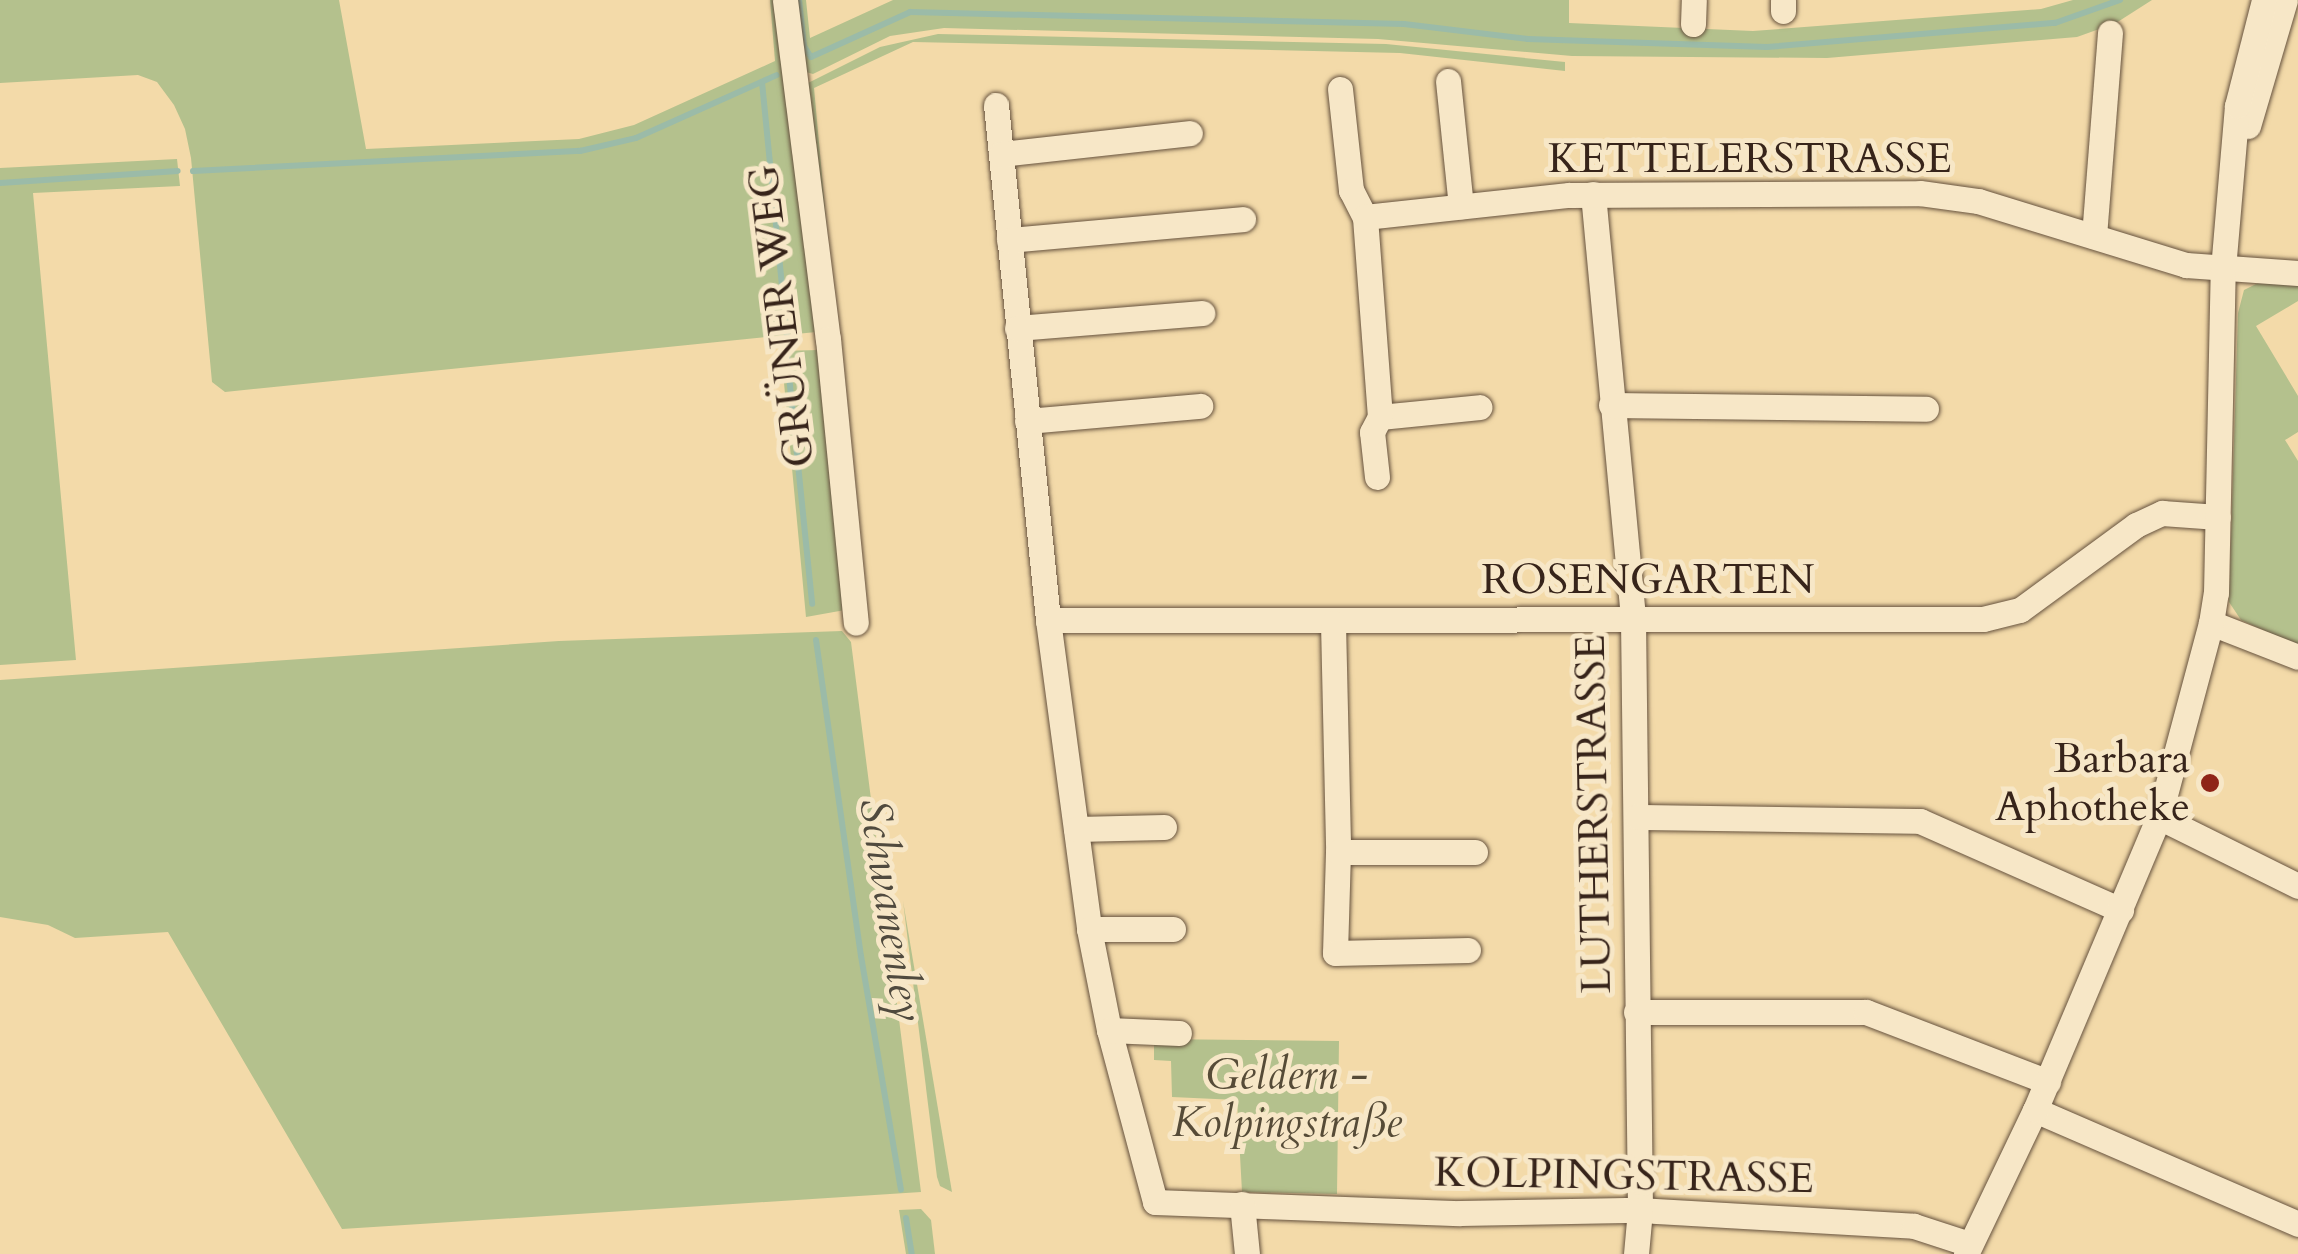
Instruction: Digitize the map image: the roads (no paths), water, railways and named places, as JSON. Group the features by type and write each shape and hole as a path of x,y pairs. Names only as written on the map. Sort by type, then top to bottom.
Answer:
{"street":[{"name":"GRÜNER WEG","path":"785,0 828,339 856,623"},
{"path":"1967,1249 2048,1082 2159,817 2212,623 2218,517 2222,268 2237,106 2264,0"},
{"path":"2234,164 2285,0"},
{"path":"2094,236 2110,33"},
{"path":"1448,80 1461,206"},
{"path":"1340,89 1351,190 1365,218 1380,418 1372,432 1377,477"},
{"path":"996,105 1048,620 1089,929 1109,1030 1180,1032"},
{"path":"1001,154 1190,133"},
{"name":"KETTELERSTRASSE","path":"1365,218 1592,194 1920,194 1978,201 2186,265 2298,273"},
{"name":"LUTHERSTRASSE","path":"1592,194 1634,618 1640,1210 1636,1254"},
{"path":"1009,240 1243,219"},
{"path":"1017,328 1202,312"},
{"path":"1611,404 1926,409"},
{"path":"1027,421 1200,406"},
{"path":"1380,418 1480,407"},
{"name":"ROSENGARTEN","path":"1048,620 1334,623 1634,618 1983,619 2020,610 2136,525 2162,513 2218,517"},
{"path":"1334,623 1338,852 1334,953 1468,950"},
{"path":"2212,623 2298,657"},
{"path":"2159,817 2298,886"},
{"path":"1637,818 1920,822 2121,910"},
{"path":"1076,829 1164,827"},
{"path":"1338,852 1475,852"},
{"path":"1089,929 1173,929"},
{"path":"1636,1012 1866,1012 2048,1082"},
{"name":"KOLPINGSTRASSE","path":"1109,1030 1154,1202 1460,1213 1640,1210 1914,1226 1967,1249"},
{"path":"2035,1110 2298,1224"},
{"path":"1242,1204 1247,1254"}],"waterway":[{"path":"799,0 804,46 811,57 910,12 1404,24 1528,39 1767,47 2055,23 2120,0"},
{"path":"193,171 580,151 636,138 777,75"},
{"name":"Schwanenley","path":"762,82 787,336"},
{"path":"0,183 178,171"},
{"name":"Schwanenley","path":"787,356 812,604"},
{"name":"Schwanenley","path":"816,640 861,956 901,1190"},
{"name":"Schwanenley","path":"906,1218 912,1254"}],"place":[{"name":"Barbara Aphotheke","path":"2210,783"}],"park label":[{"name":"Geldern - Kolpingstraße","path":"1287,1099"}]}
